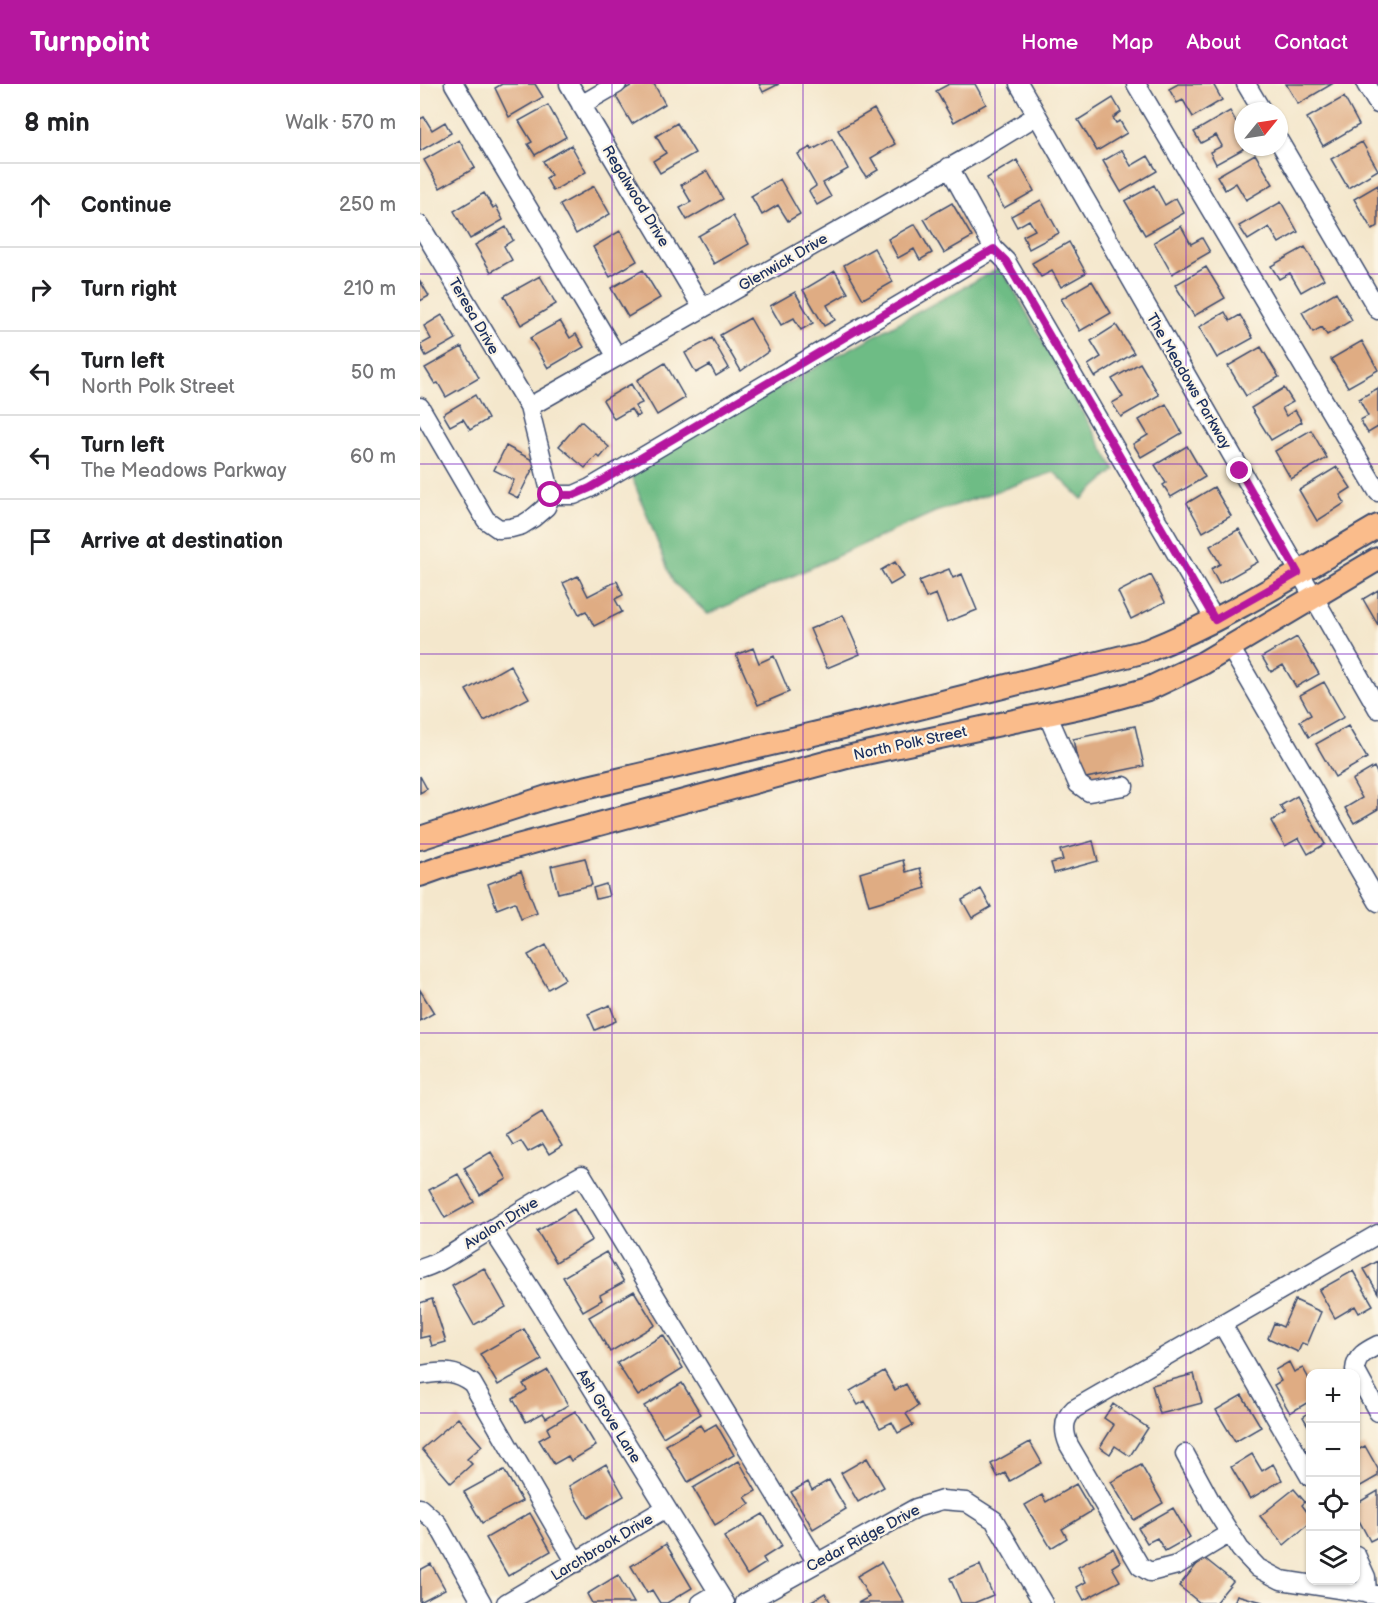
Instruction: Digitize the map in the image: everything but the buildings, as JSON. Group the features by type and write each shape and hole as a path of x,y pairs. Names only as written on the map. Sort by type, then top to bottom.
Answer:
{"main road":[{"name":"North Polk Street","path":"420,838 550,795 839,728 1146,651 1187,635 1215,620 1378,526"},
{"name":"North Polk Street","path":"420,875 451,864 847,757 1094,704 1148,689 1203,663 1378,559"},
{"path":"839,728 847,757"}],"street":[{"path":"454,84 617,357"},
{"name":"Regalwood Drive","path":"569,84 702,307"},
{"path":"581,105 617,84"},
{"name":"The Meadows Parkway","path":"1018,84 1378,710"},
{"path":"1136,84 1378,492"},
{"path":"1246,84 1257,102"},
{"path":"1366,84 1378,104"},
{"name":"Glenwick Drive","path":"529,407 1036,116"},
{"path":"1288,156 1378,310"},
{"path":"949,167 994,249 1006,261 1215,620"},
{"name":"Teresa Drive","path":"420,225 529,407 551,495"},
{"path":"420,407 486,520 499,529 511,528 533,518 546,507 551,495 574,495 590,488 994,249"},
{"path":"1230,647 1378,902"},
{"path":"1047,714 1078,784 1089,792 1124,786"},
{"name":"Avalon Drive","path":"420,1269 431,1266 538,1199 582,1175 817,1563"},
{"name":"Ash Grove Lane","path":"492,1229 722,1598"},
{"path":"1230,1533 1177,1565 1150,1572 1140,1566 1070,1445 1065,1428 1066,1420 1074,1409 1378,1234"},
{"path":"1222,1324 1306,1468"},
{"path":"1378,1345 1365,1351 1358,1358 1355,1370 1378,1412"},
{"path":"420,1375 446,1372 460,1375 472,1383 576,1563"},
{"path":"1185,1454 1230,1533 1258,1568 1281,1580 1373,1595"},
{"name":"Cedar Ridge Drive","path":"745,1603 916,1508 942,1500 966,1502 994,1520 1043,1603"},
{"path":"420,1508 437,1522 482,1603"},
{"name":"Larchbrook Drive","path":"506,1603 666,1508"},
{"path":"1360,1564 1373,1595"},
{"path":"701,1603 722,1598"}],"green space":[{"path":"1001,267 1115,470 1082,499 1054,472 935,512 708,614 673,582 629,469"}],"route":[{"path":"551,495 574,495 590,488 994,249 1006,261 1215,620 1298,573 1240,471"}]}
